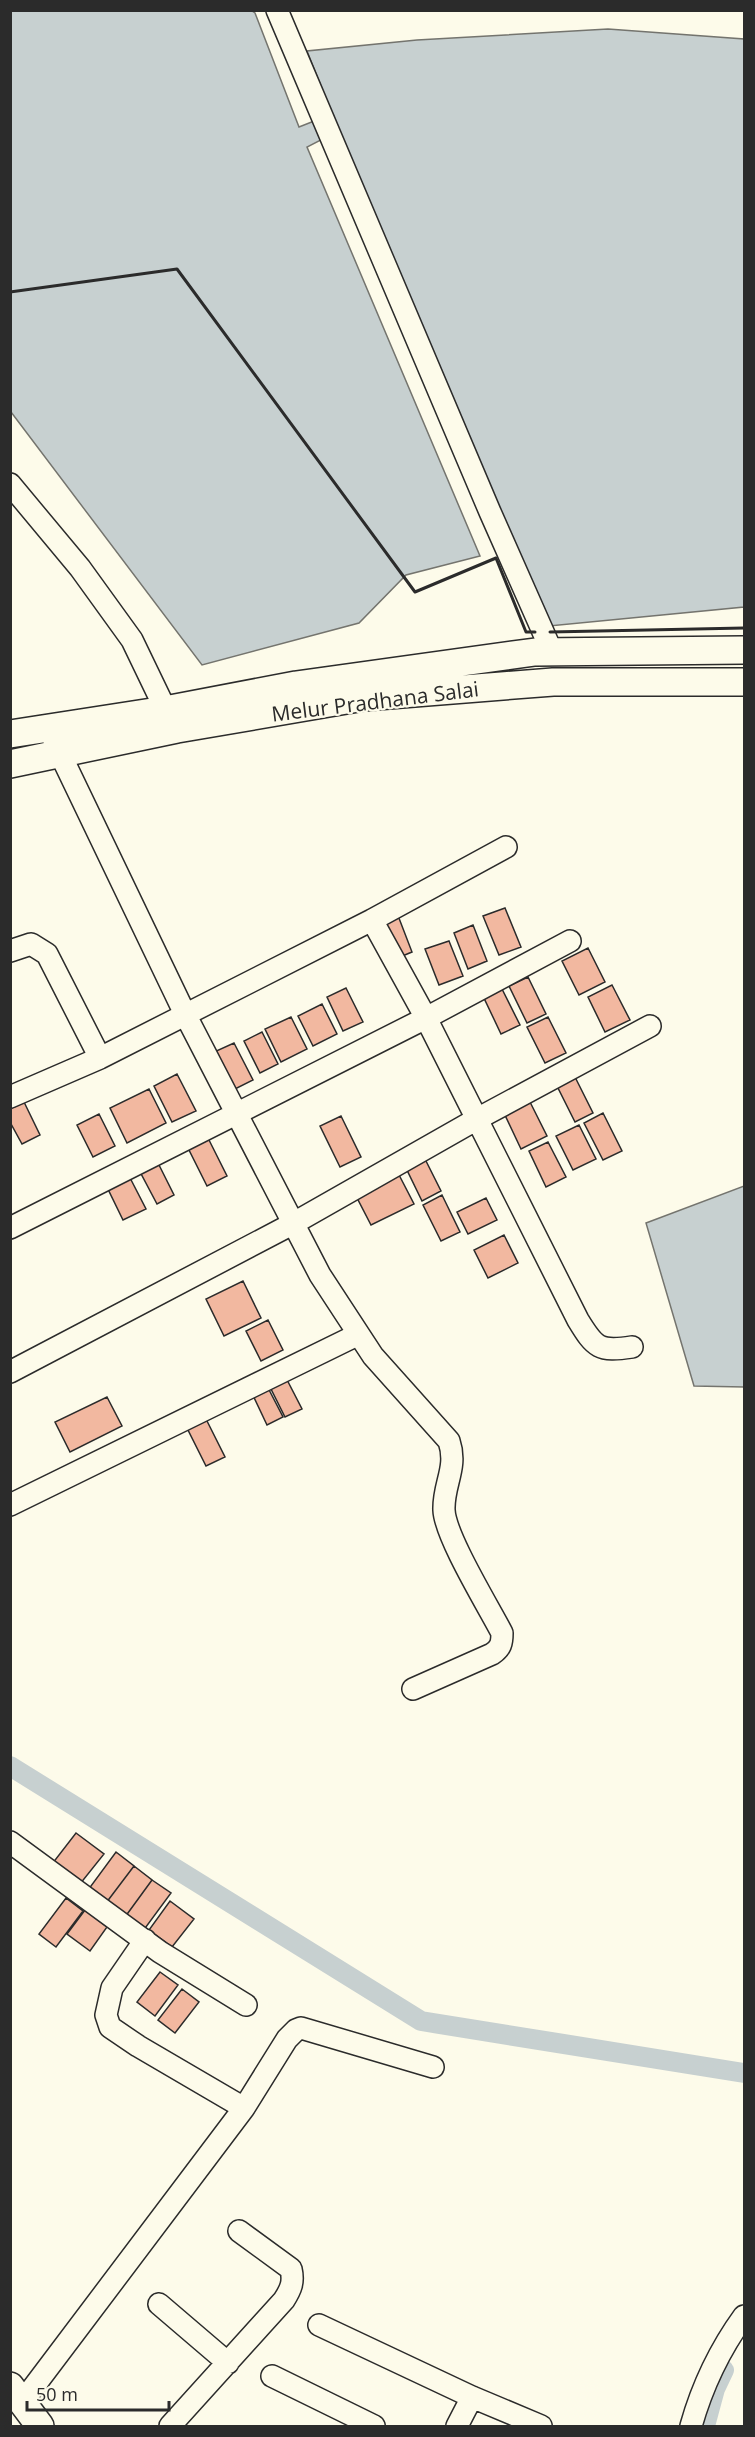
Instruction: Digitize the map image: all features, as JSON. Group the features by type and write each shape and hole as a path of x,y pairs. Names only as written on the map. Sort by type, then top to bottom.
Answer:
{"main road":[{"name":"Melur Pradhana Salai","path":"171,719 296,685 552,652 744,650"},
{"name":"Melur Pradhana Salai","path":"10,764 54,741 171,719 364,698 552,682 744,682"},
{"name":"Melur Pradhana Salai","path":"10,734 54,741"},
{"path":"17,2393 39,2427"}],"street":[{"path":"277,10 490,512 552,652"},
{"path":"10,484 80,568 132,640 171,719"},
{"path":"54,741 185,1014 320,1275 357,1335 449,1441 454,1454 445,1493 444,1512 449,1533 502,1633 502,1642 492,1654 413,1689"},
{"path":"10,1097 100,1058 372,920 506,847"},
{"path":"372,920 426,1018 590,1341 599,1348 610,1350 632,1347"},
{"path":"10,1228 426,1018 570,941"},
{"path":"10,951 31,944 47,954 100,1058"},
{"path":"10,1372 294,1223 477,1119 650,1026"},
{"path":"10,1505 357,1335"},
{"path":"10,1842 145,1940 246,2005"},
{"path":"145,1940 112,1988 106,2015 110,2027 244,2108"},
{"path":"17,2393 244,2108 287,2039 296,2030 301,2028 434,2067"},
{"path":"170,2427 284,2300 291,2289 293,2279 291,2269 239,2231"},
{"path":"159,2304 228,2363"},
{"path":"691,2427 695,2411 726,2342 744,2316"},
{"path":"319,2325 541,2427"},
{"path":"272,2376 374,2427"},
{"path":"457,2427 472,2397"}],"shaded area":[{"path":"11,11 252,11 255,13 299,127 332,114 307,51 417,40 608,29 744,39 744,607 549,626 338,131 307,147 480,556 406,575 359,623 202,665 11,412"},
{"path":"744,1186 744,1387 694,1386 646,1223"}],"building":[{"path":"505,908 521,947 499,955 483,916"},
{"path":"397,913 412,952 395,959 380,920"},
{"path":"473,925 487,961 468,969 454,933"},
{"path":"449,941 463,976 439,985 425,949"},
{"path":"588,948 605,982 579,995 562,961"},
{"path":"528,977 546,1014 527,1023 509,986"},
{"path":"612,985 630,1020 605,1032 588,997"},
{"path":"501,987 520,1025 501,1034 483,996"},
{"path":"346,988 363,1022 343,1031 327,997"},
{"path":"322,1004 337,1034 313,1046 298,1016"},
{"path":"291,1017 307,1049 281,1062 265,1029"},
{"path":"548,1017 566,1053 545,1063 527,1027"},
{"path":"262,1032 278,1064 260,1073 244,1041"},
{"path":"234,1043 253,1080 233,1090 214,1052"},
{"path":"177,1074 196,1111 172,1122 154,1086"},
{"path":"574,1075 593,1113 575,1122 556,1084"},
{"path":"149,1089 166,1123 127,1143 110,1108"},
{"path":"529,1100 547,1136 521,1149 504,1113"},
{"path":"24,1102 40,1135 22,1144 10,1122 10,1109"},
{"path":"603,1113 622,1151 603,1160 584,1123"},
{"path":"99,1114 115,1146 93,1157 77,1125"},
{"path":"341,1116 361,1157 340,1167 320,1126"},
{"path":"579,1125 596,1159 573,1170 556,1136"},
{"path":"208,1138 227,1176 207,1186 188,1148"},
{"path":"548,1142 566,1177 546,1187 529,1151"},
{"path":"424,1157 441,1191 422,1201 405,1166"},
{"path":"156,1159 174,1195 157,1204 138,1168"},
{"path":"397,1171 414,1204 371,1225 354,1192"},
{"path":"127,1172 146,1209 123,1220 105,1183"},
{"path":"442,1195 460,1232 441,1241 423,1205"},
{"path":"486,1198 497,1220 468,1234 457,1212"},
{"path":"504,1235 518,1263 488,1278 474,1250"},
{"path":"243,1281 261,1318 224,1336 206,1299"},
{"path":"268,1320 283,1350 261,1361 246,1331"},
{"path":"283,1372 302,1409 285,1417 267,1381"},
{"path":"265,1382 283,1417 267,1425 250,1389"},
{"path":"107,1397 122,1426 70,1452 55,1422"},
{"path":"206,1419 225,1457 206,1466 187,1428"},
{"path":"76,1833 104,1854 80,1884 52,1864"},
{"path":"116,1852 134,1866 106,1903 88,1890"},
{"path":"134,1866 152,1880 125,1917 106,1903"},
{"path":"152,1880 171,1893 143,1931 125,1917"},
{"path":"66,1898 83,1911 56,1947 39,1934"},
{"path":"170,1901 194,1919 172,1947 149,1930"},
{"path":"85,1910 107,1927 90,1951 67,1934"},
{"path":"160,1972 178,1985 155,2016 137,2002"},
{"path":"182,1989 199,2002 175,2033 158,2020"}],"waterway":[{"path":"10,1766 421,2021 744,2073"},
{"path":"705,2426 715,2389 724,2370"}],"wall":[{"path":"10,292 177,269 415,592 496,558 526,632 535,632"},
{"path":"550,632 744,628"}]}
